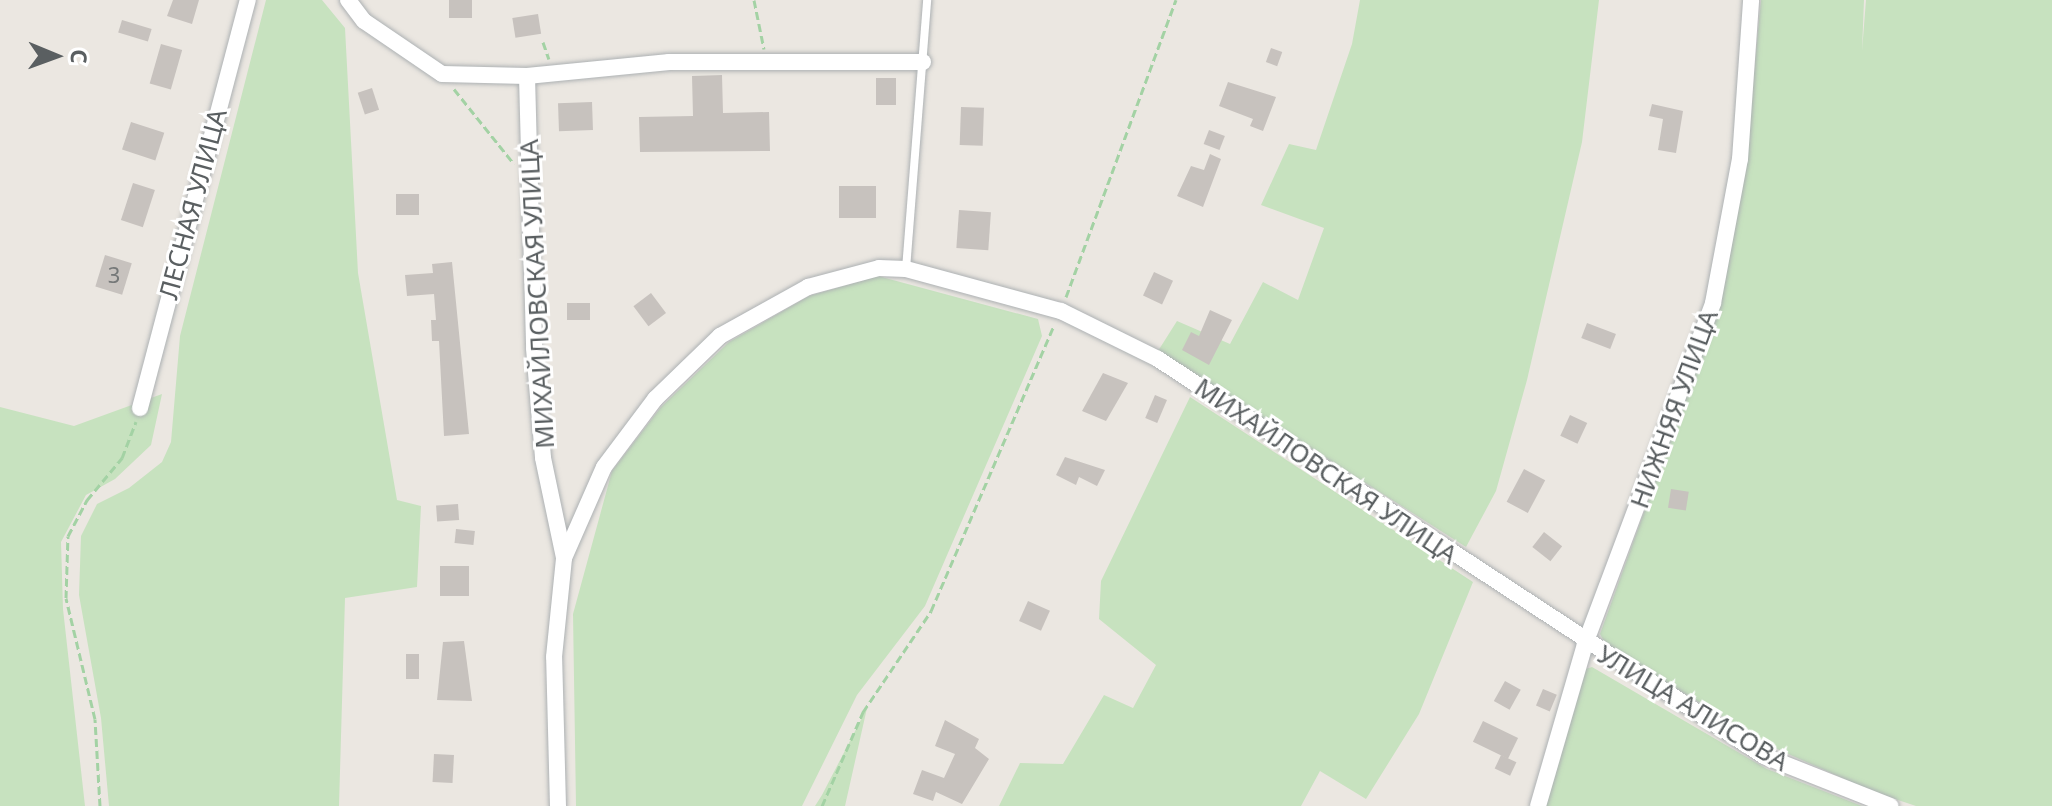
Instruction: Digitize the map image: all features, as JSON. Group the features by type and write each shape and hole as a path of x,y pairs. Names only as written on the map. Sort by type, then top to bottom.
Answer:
{"street":[{"name":"ЛЕСНАЯ УЛИЦА","path":"140,408 248,0"},
{"path":"348,0 364,21 442,74 527,76 669,62 767,64 881,58 923,62"},
{"name":"НИЖНЯЯ УЛИЦА","path":"1538,806 1585,644 1713,303 1740,159 1751,0"},
{"name":"МИХАЙЛОВСКАЯ УЛИЦА","path":"527,76 534,348 543,458 564,558 554,657 558,806"},
{"name":"МИХАЙЛОВСКАЯ УЛИЦА","path":"564,558 604,467 655,399 720,336 808,287 879,268 906,269 1061,311 1158,359 1585,644"},
{"name":"УЛИЦА АЛИСОВА","path":"1585,644 1764,756 1890,806"}],"lane":[{"path":"906,269 927,0"}],"path":[{"path":"754,0 767,64"},
{"path":"822,806 863,712 931,611 1061,311 1176,0"},
{"path":"442,74 532,186"},
{"path":"100,806 95,719 66,598 68,536 87,500 122,458 140,408"}],"green space":[{"path":"266,0 322,0 345,28 358,273 397,500 421,506 417,587 345,598 339,806 109,806 101,718 79,595 81,536 97,504 129,488 162,462 171,442 180,336"},
{"path":"1360,0 1599,0 1582,142 1527,380 1496,491 1466,547 1158,351 1177,321 1230,344 1263,282 1298,300 1324,228 1261,205 1289,144 1316,150 1352,44"},
{"path":"1761,0 1864,0 1862,51 1866,0 2052,0 2052,806 1916,806 1874,792 1768,745 1606,645 1600,634 1719,305 1745,165"},
{"path":"878,276 1038,319 1042,336 925,606 857,695 802,806 576,806 573,614 612,471 661,407 729,342 809,296"},
{"path":"162,394 151,445 115,479 86,495 61,542 63,609 85,806 0,806 0,407 74,426"},
{"path":"1190,397 1473,582 1419,714 1366,799 1320,771 1301,806 999,806 1020,763 1063,764 1104,695 1133,708 1156,665 1099,619 1101,581"},
{"path":"1592,667 1767,769 1862,806 1545,806 1582,670"},
{"path":"867,708 845,806 815,806 822,795"}],"building":[{"path":"173,0 199,0 192,24 167,16"},
{"path":"449,0 472,0 472,18 449,18"},
{"path":"538,14 541,34 515,38 512,18"},
{"path":"122,20 152,29 148,41 118,32"},
{"path":"161,44 182,50 171,89 150,83"},
{"path":"1271,48 1282,52 1277,66 1266,62"},
{"path":"722,75 723,113 769,112 770,151 640,152 639,117 693,116 692,76"},
{"path":"876,78 896,78 896,105 876,105"},
{"path":"1228,82 1276,97 1263,131 1250,126 1253,119 1219,106"},
{"path":"372,88 379,110 365,115 358,93"},
{"path":"592,102 593,130 559,131 558,103"},
{"path":"1652,104 1683,111 1676,153 1658,150 1663,119 1649,116"},
{"path":"961,107 984,108 983,146 960,145"},
{"path":"131,122 164,133 155,160 122,150"},
{"path":"1209,130 1225,136 1219,150 1204,144"},
{"path":"1210,154 1221,159 1203,207 1177,196 1191,166 1204,170"},
{"path":"133,183 155,190 143,227 121,220"},
{"path":"839,186 876,186 876,218 839,218"},
{"path":"396,194 419,194 419,215 396,215"},
{"path":"959,210 991,212 988,250 956,248"},
{"path":"105,255 132,263 122,295 95,287"},
{"path":"452,262 469,434 444,436 439,341 432,341 431,320 436,320 434,294 407,296 405,275 433,273 432,264"},
{"path":"1154,272 1173,281 1162,304 1143,296"},
{"path":"651,293 666,313 648,326 633,306"},
{"path":"567,303 590,303 590,320 567,320"},
{"path":"1210,310 1232,320 1209,365 1182,350 1191,332 1199,336"},
{"path":"1587,323 1616,334 1610,349 1581,338"},
{"path":"1103,373 1128,383 1106,421 1082,411"},
{"path":"1155,395 1167,400 1157,423 1145,418"},
{"path":"1570,415 1587,423 1577,444 1560,436"},
{"path":"1065,457 1105,470 1097,486 1079,477 1076,485 1056,475"},
{"path":"1524,469 1545,480 1528,513 1507,502"},
{"path":"1671,489 1689,492 1686,511 1668,508"},
{"path":"458,504 459,520 437,521 436,506"},
{"path":"456,529 475,531 473,545 455,543"},
{"path":"1544,532 1562,546 1550,561 1532,547"},
{"path":"440,566 469,566 469,596 440,596"},
{"path":"1028,601 1050,611 1041,631 1019,621"},
{"path":"464,641 472,701 437,700 443,642"},
{"path":"406,654 419,654 419,679 406,679"},
{"path":"1505,681 1521,690 1510,710 1494,701"},
{"path":"1543,689 1557,695 1550,711 1536,706"},
{"path":"945,720 979,739 975,748 989,759 962,804 936,792 933,801 913,794 922,770 944,778 955,754 935,746"},
{"path":"1483,721 1518,738 1508,759 1473,742"},
{"path":"434,754 454,755 453,783 433,782"},
{"path":"1501,755 1516,762 1510,776 1495,769"}]}
